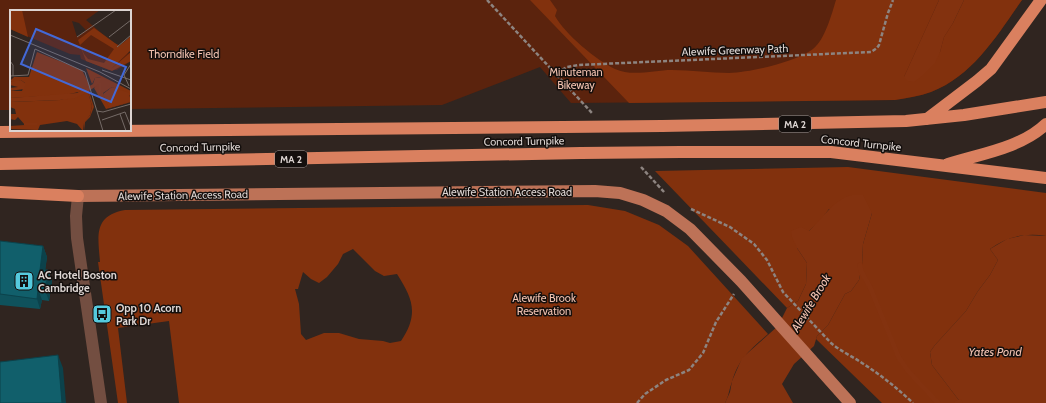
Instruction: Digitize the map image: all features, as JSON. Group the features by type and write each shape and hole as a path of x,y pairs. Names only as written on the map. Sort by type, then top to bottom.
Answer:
{"highway":[{"path":"927,119 991,69 1041,0"},
{"name":"Concord Turnpike","path":"131,131 662,126 878,122 964,115 1046,102"},
{"path":"943,166 1011,145 1030,135 1046,124"},
{"name":"Concord Turnpike","path":"0,132 113,131"},
{"name":"Concord Turnpike","path":"0,164 582,153 831,152 1046,178"},
{"path":"0,192 78,196"}],"main road":[{"name":"Alewife Station Access Road","path":"78,196 620,193 643,200 666,211 690,229 741,281 850,403"}],"street":[{"path":"78,196 76,216 77,238 101,403"}],"path":[{"name":"Alewife Greenway Path","path":"487,0 557,73 568,68 584,64 871,52 878,48 893,0"},
{"path":"690,209 730,227 754,244 767,260 780,287 787,297 836,348 861,362 889,381 914,403"},
{"path":"637,403 645,394 666,380 690,370 703,353 716,322 741,281"}],"green space":[{"path":"0,0 939,0 921,41 953,23 964,0 1022,0 994,40 972,65 960,75 946,85 931,92 895,100 571,103 540,67 442,105 131,109 131,10 10,10 10,110 0,110"},
{"path":"530,0 550,0 557,10 555,16 559,23 573,38 599,60 615,69 629,73 672,70 729,73 773,66 796,58 813,49 824,33 836,0 939,0 904,77 940,52 944,37 953,23 964,0 1022,0 994,40 972,65 946,85 922,95 895,100 629,103"},
{"path":"848,167 1046,193 1046,236 1016,236 1003,241 990,249 998,260 990,275 966,311 930,352 932,365 961,403 882,403 816,339 828,325 845,294 851,291 859,280 862,265 863,244 872,213 829,209 820,221 809,231 797,248 807,263 806,284 798,301 787,308 655,171"},
{"name":"Alewife Brook Reservation","path":"588,205 625,211 659,225 688,246 768,334 746,355 738,367 725,403 179,403 169,321 118,328 127,403 118,403 98,262 100,262 99,236 102,222 107,217 125,210","holes":["353,249 375,271 384,276 397,274 410,299 412,315 407,331 401,341 390,343 359,339 339,333 324,333 306,340 301,334 299,304 295,289 298,289 303,272 311,279 319,283 327,277 338,264 343,254"]}],"water":[{"path":"939,0 964,0 953,23 944,37 935,63 914,82 908,81 904,77"},
{"name":"Alewife Brook","path":"852,195 863,195 872,213 863,244 862,265 859,280 851,291 845,294 828,325 817,336 814,346 794,364 782,384 793,403 725,403 730,392 732,381 742,358 778,326 787,308 798,301 806,284 807,263 797,248 791,231 801,227 809,231 834,205"},
{"name":"Yates Pond","path":"1024,235 1046,236 1046,403 961,403 932,365 930,352 966,311 990,275 998,260 990,249 1007,239"}],"building":[{"name":"AC Hotel Boston Cambridge","path":"0,241 43,246 40,270 48,270 45,290 38,289 37,299 0,294"},
{"path":"58,355 62,403 0,403 0,362"}],"waterway":[{"path":"860,265 861,271 870,287 899,358 909,372 938,403"}],"place":[{"name":"AC Hotel Boston Cambridge","path":"24,281"},
{"name":"Opp 10 Acorn Park Dr","path":"102,314"}],"park label":[{"name":"Thorndike Field","path":"184,54"},
{"name":"Minuteman Bikeway","path":"576,78"}]}
